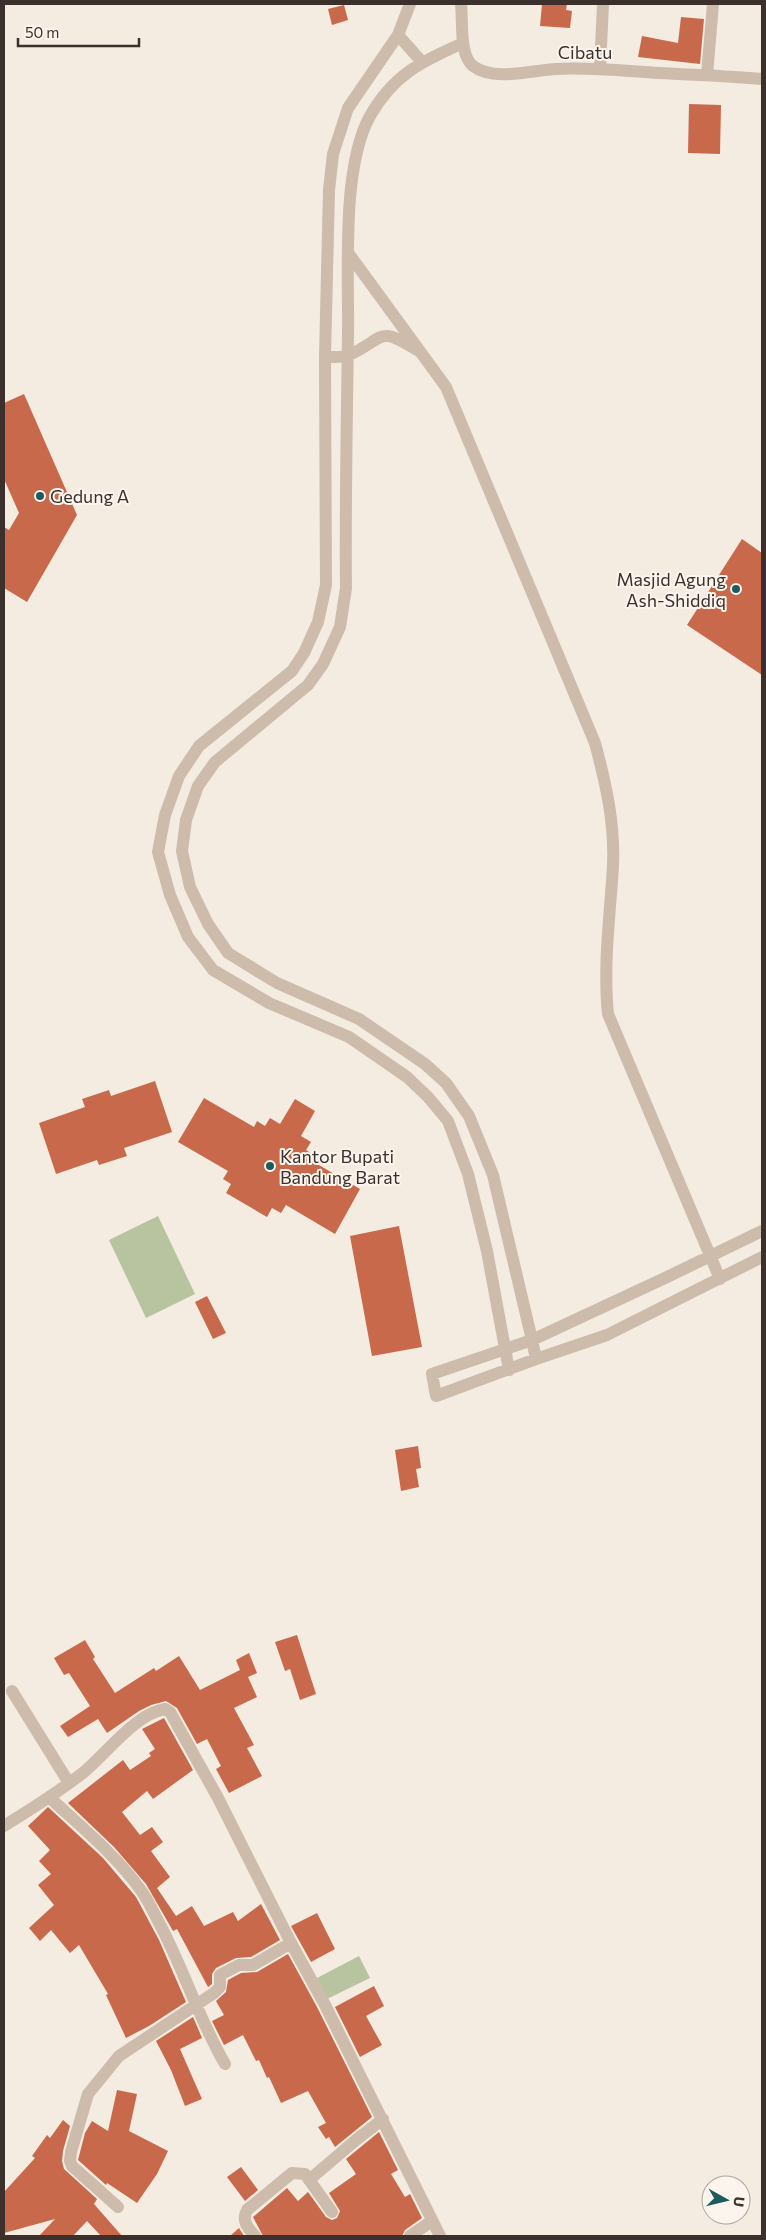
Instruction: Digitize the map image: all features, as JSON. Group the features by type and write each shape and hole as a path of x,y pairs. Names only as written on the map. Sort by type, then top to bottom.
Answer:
{"street":[{"path":"410,4 398,35 348,108 332,154 329,190 326,357 326,584 318,622 304,653 292,671 199,746 179,776 165,815 158,852 170,895 188,937 213,970 269,1003 349,1037 408,1077 428,1096 448,1121 468,1174 487,1251 509,1370"},
{"name":"Cibatu","path":"461,4 463,43 466,56 474,66 502,74 523,75 554,69 600,68 762,78"},
{"path":"600,68 603,4"},
{"path":"708,75 713,4"},
{"path":"398,35 422,62"},
{"path":"463,43 422,62 407,72 389,89 370,118 355,159 351,191 346,588 340,627 323,664 308,685 215,762 198,786 186,820 182,851 190,887 208,924 228,954 277,983 359,1019 426,1064 446,1083 469,1116 493,1175 536,1359"},
{"path":"348,108 370,118"},
{"path":"350,254 446,387 595,743 611,811 613,865 605,988 608,1014 720,1279"},
{"path":"326,357 348,356 377,337 395,336 423,354"},
{"path":"762,1230 532,1340 505,1348 473,1362 432,1374 436,1396 608,1335 762,1257"},
{"path":"12,1691 69,1783"},
{"path":"4,1826 84,1772 125,1732 159,1710 165,1708 170,1712 218,1798 291,1942 324,2002 440,2236"},
{"path":"49,1797 106,1850 141,1890 175,1954 209,2035 225,2064"},
{"path":"118,2207 72,2166 70,2161 70,2152 88,2094 119,2056 153,2031 196,2005 220,1986 218,1979 220,1975 239,1965 253,1965 291,1942"},
{"path":"309,2180 383,2119"},
{"path":"255,2236 245,2222 244,2216 250,2207 292,2173 305,2174 332,2212"},
{"path":"410,2236 432,2221"}],"green space":[{"path":"158,1216 195,1294 146,1318 109,1240"},
{"path":"359,1956 370,1978 327,1999 317,1978"}],"building":[{"path":"542,4 567,4 566,10 572,11 570,28 540,26"},
{"path":"344,5 348,20 332,25 328,9"},
{"path":"681,17 704,19 700,64 638,57 642,36 678,43"},
{"path":"689,104 721,105 720,154 688,153"},
{"name":"Gedung A","path":"24,394 77,515 27,602 4,588 4,527 9,530 19,513 4,479 4,403"},
{"name":"Masjid Agung Ash-Shiddiq","path":"742,539 762,553 762,675 687,625"},
{"path":"155,1081 172,1132 124,1148 127,1156 99,1165 97,1160 56,1174 39,1123 85,1107 82,1099 109,1090 111,1096"},
{"name":"Kantor Bupati Bandung Barat","path":"204,1098 254,1127 257,1121 265,1126 270,1118 280,1124 295,1099 315,1111 301,1136 311,1142 306,1150 314,1155 312,1161 360,1189 335,1234 286,1205 281,1213 272,1208 267,1217 226,1193 231,1184 223,1179 228,1171 178,1142"},
{"path":"399,1226 422,1347 372,1356 350,1236"},
{"path":"207,1296 226,1333 213,1339 195,1302"},
{"path":"418,1446 421,1468 416,1469 419,1487 401,1491 395,1450"},
{"path":"297,1635 316,1694 300,1700 290,1669 285,1671 275,1642"},
{"path":"85,1640 95,1657 93,1659 115,1693 154,1668 156,1671 179,1656 200,1690 240,1670 236,1660 249,1653 257,1673 248,1677 257,1697 234,1708 254,1745 247,1748 262,1776 229,1793 216,1769 221,1766 207,1739 197,1744 177,1708 166,1701 139,1711 107,1733 98,1719 68,1737 60,1726 90,1706 69,1673 64,1675 54,1658"},
{"path":"164,1718 193,1770 153,1799 147,1791 122,1812 140,1835 152,1827 163,1842 151,1851 170,1877 157,1888 176,1916 192,1906 204,1926 233,1912 238,1921 261,1904 280,1940 251,1957 236,1958 216,1968 212,1974 212,1984 208,1987 177,1929 173,1931 146,1884 114,1847 68,1803 123,1760 130,1770 151,1756 149,1753 155,1749 142,1729"},
{"path":"48,1807 103,1858 136,1897 159,1940 186,2002 149,2026 126,2038 106,1995 108,1994 79,1945 70,1953 51,1930 40,1941 29,1928 54,1905 38,1885 51,1874 39,1861 50,1850 28,1826"},
{"path":"317,1913 335,1949 311,1962 291,1926"},
{"path":"288,1954 372,2117 335,2147 329,2137 326,2139 318,2127 326,2123 308,2091 281,2103 269,2077 267,2078 259,2060 256,2061 243,2035 224,2045 212,2021 224,2015 216,2001 226,1992 228,1980 241,1973 257,1972"},
{"path":"374,1986 384,2006 366,2016 382,2045 360,2057 335,2007"},
{"path":"193,2017 202,2038 180,2049 202,2099 185,2106 171,2070 156,2041"},
{"path":"117,2090 137,2094 129,2131 168,2151 157,2174 137,2203 107,2183 106,2185 78,2160 85,2133 92,2121 108,2131"},
{"path":"63,2120 70,2126 63,2151 62,2161 64,2169 97,2199 94,2204 122,2236 101,2236 87,2221 73,2236 39,2236 55,2219 4,2233 4,2192 35,2158 32,2156 47,2135 50,2138"},
{"path":"379,2132 398,2170 391,2174 405,2197 410,2194 422,2218 405,2230 402,2236 263,2236 253,2217 287,2188 298,2201 308,2192 326,2217 332,2220 337,2218 340,2211 329,2193 356,2174 346,2159"},
{"path":"241,2167 258,2190 245,2201 227,2177"},
{"path":"239,2228 244,2236 230,2236"}],"place":[{"name":"Gedung A","path":"40,496"},
{"name":"Masjid Agung Ash-Shiddiq","path":"736,589"},
{"name":"Kantor Bupati Bandung Barat","path":"270,1166"}]}
